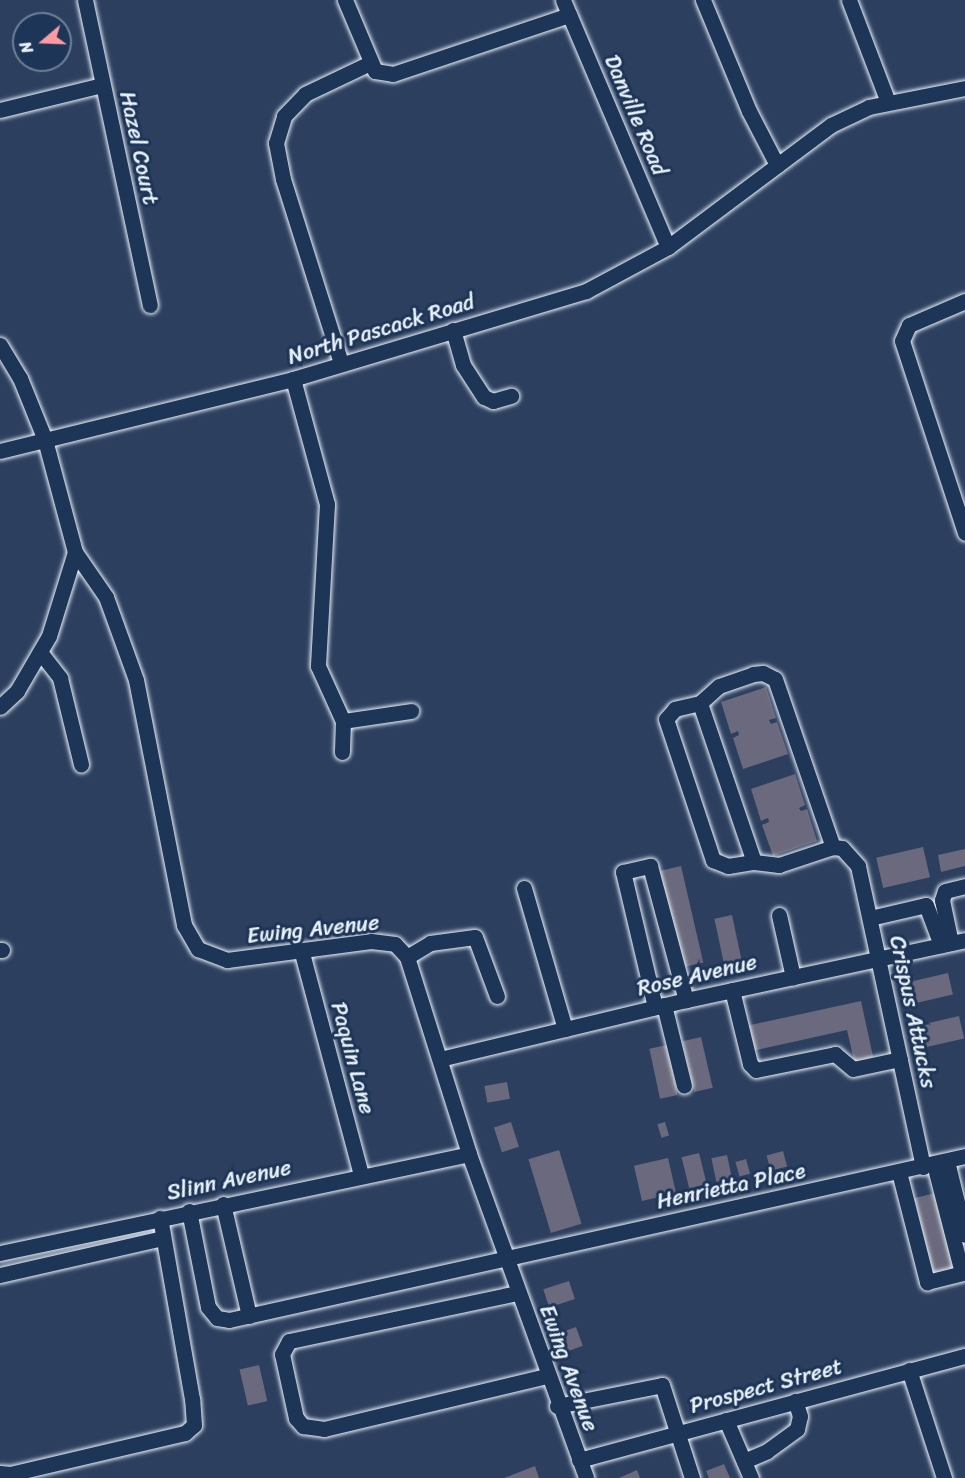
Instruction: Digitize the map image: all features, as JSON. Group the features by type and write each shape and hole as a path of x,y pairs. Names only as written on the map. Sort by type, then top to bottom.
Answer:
{"street":[{"name":"Hazel Court","path":"85,0 150,305"},
{"path":"345,0 375,71 393,74 569,15"},
{"name":"Danville Road","path":"563,0 668,247"},
{"path":"703,0 749,111 777,165"},
{"path":"849,0 888,102"},
{"path":"341,363 283,178 276,142 284,116 305,94 370,63"},
{"path":"0,110 102,85"},
{"name":"North Pascack Road","path":"0,451 293,379 586,291 668,247 831,124 888,102 965,88"},
{"path":"965,301 909,325 902,341 965,533"},
{"path":"453,330 463,365 484,397 493,401 511,396"},
{"path":"0,345 20,378 45,440 75,552 49,636 17,691 0,707"},
{"path":"293,379 327,504 318,666 343,721 342,752"},
{"name":"Ewing Avenue","path":"75,552 106,597 136,680 184,924 198,949 227,960 302,953 372,941 395,944 407,957 441,1059 469,1154 546,1376 586,1478"},
{"path":"40,652 60,678 81,764"},
{"path":"762,673 775,680 833,847 779,865 754,862 728,866 712,860 666,719 675,708 700,703 719,686 753,674 762,673"},
{"path":"700,703 754,862"},
{"path":"343,721 411,711"},
{"name":"Crispus Attucks","path":"833,847 842,848 858,866 900,1059 935,1164"},
{"path":"684,1086 659,1006 623,872 650,866 686,999"},
{"path":"952,943 942,900 945,891 965,886"},
{"path":"524,888 565,1029"},
{"path":"870,918 927,905 952,943"},
{"path":"779,915 793,977"},
{"path":"407,957 430,944 475,937 498,996"},
{"name":"Rose Avenue","path":"441,1059 686,999 952,943"},
{"name":"Paquin Lane","path":"302,953 361,1175"},
{"path":"732,990 750,1064 756,1070 835,1054 853,1069 900,1059"},
{"name":"Slinn Avenue","path":"0,1253 189,1211 469,1154"},
{"name":"Henrietta Place","path":"189,1211 208,1307 217,1318 229,1320 965,1156"},
{"path":"899,1172 927,1282 962,1273 935,1164"},
{"path":"935,1164 965,1235"},
{"path":"223,1204 249,1316"},
{"path":"0,1473 10,1474 185,1433 194,1425 159,1218"},
{"path":"0,1275 163,1238"},
{"path":"517,1293 289,1341 282,1354 296,1418 303,1426 324,1428 546,1376"},
{"name":"Prospect Street","path":"579,1460 965,1356"},
{"path":"909,1370 944,1478"},
{"path":"557,1406 662,1385 692,1478"},
{"path":"744,1461 767,1451 797,1429 800,1416 795,1401"},
{"path":"726,1420 751,1478"}],"building":[{"path":"766,687 776,718 769,720 771,724 777,722 788,754 743,769 733,738 739,735 738,731 731,734 721,702"},
{"path":"795,774 805,805 799,808 801,811 807,809 817,841 773,856 762,825 769,822 768,818 761,821 751,789"},
{"path":"923,847 930,877 883,888 876,858"},
{"path":"965,849 965,866 941,872 938,855"},
{"path":"681,866 703,962 682,967 660,871"},
{"path":"732,915 742,961 724,965 714,919"},
{"path":"948,973 953,994 913,1004 908,982"},
{"path":"861,1001 874,1061 855,1065 847,1030 752,1051 746,1026"},
{"path":"959,1016 964,1038 923,1048 918,1025"},
{"path":"701,1037 713,1088 694,1092 682,1041"},
{"path":"667,1045 678,1095 660,1099 649,1049"},
{"path":"507,1082 510,1099 487,1103 484,1086"},
{"path":"511,1122 519,1147 502,1152 494,1128"},
{"path":"665,1122 669,1135 661,1138 657,1124"},
{"path":"559,1150 582,1224 551,1233 528,1159"},
{"path":"783,1151 787,1166 771,1171 767,1155"},
{"path":"699,1153 707,1184 689,1188 682,1157"},
{"path":"727,1155 732,1178 716,1182 711,1158"},
{"path":"668,1158 676,1193 642,1201 634,1166"},
{"path":"746,1159 750,1173 740,1176 735,1162"},
{"path":"936,1193 954,1269 932,1274 915,1198"},
{"path":"569,1281 575,1299 549,1307 543,1289"},
{"path":"576,1327 583,1346 568,1351 561,1332"},
{"path":"259,1365 267,1401 248,1406 240,1369"},
{"path":"724,1464 730,1478 709,1478 706,1471"},
{"path":"535,1466 539,1478 504,1478"},
{"path":"637,1470 640,1478 619,1478"}]}
